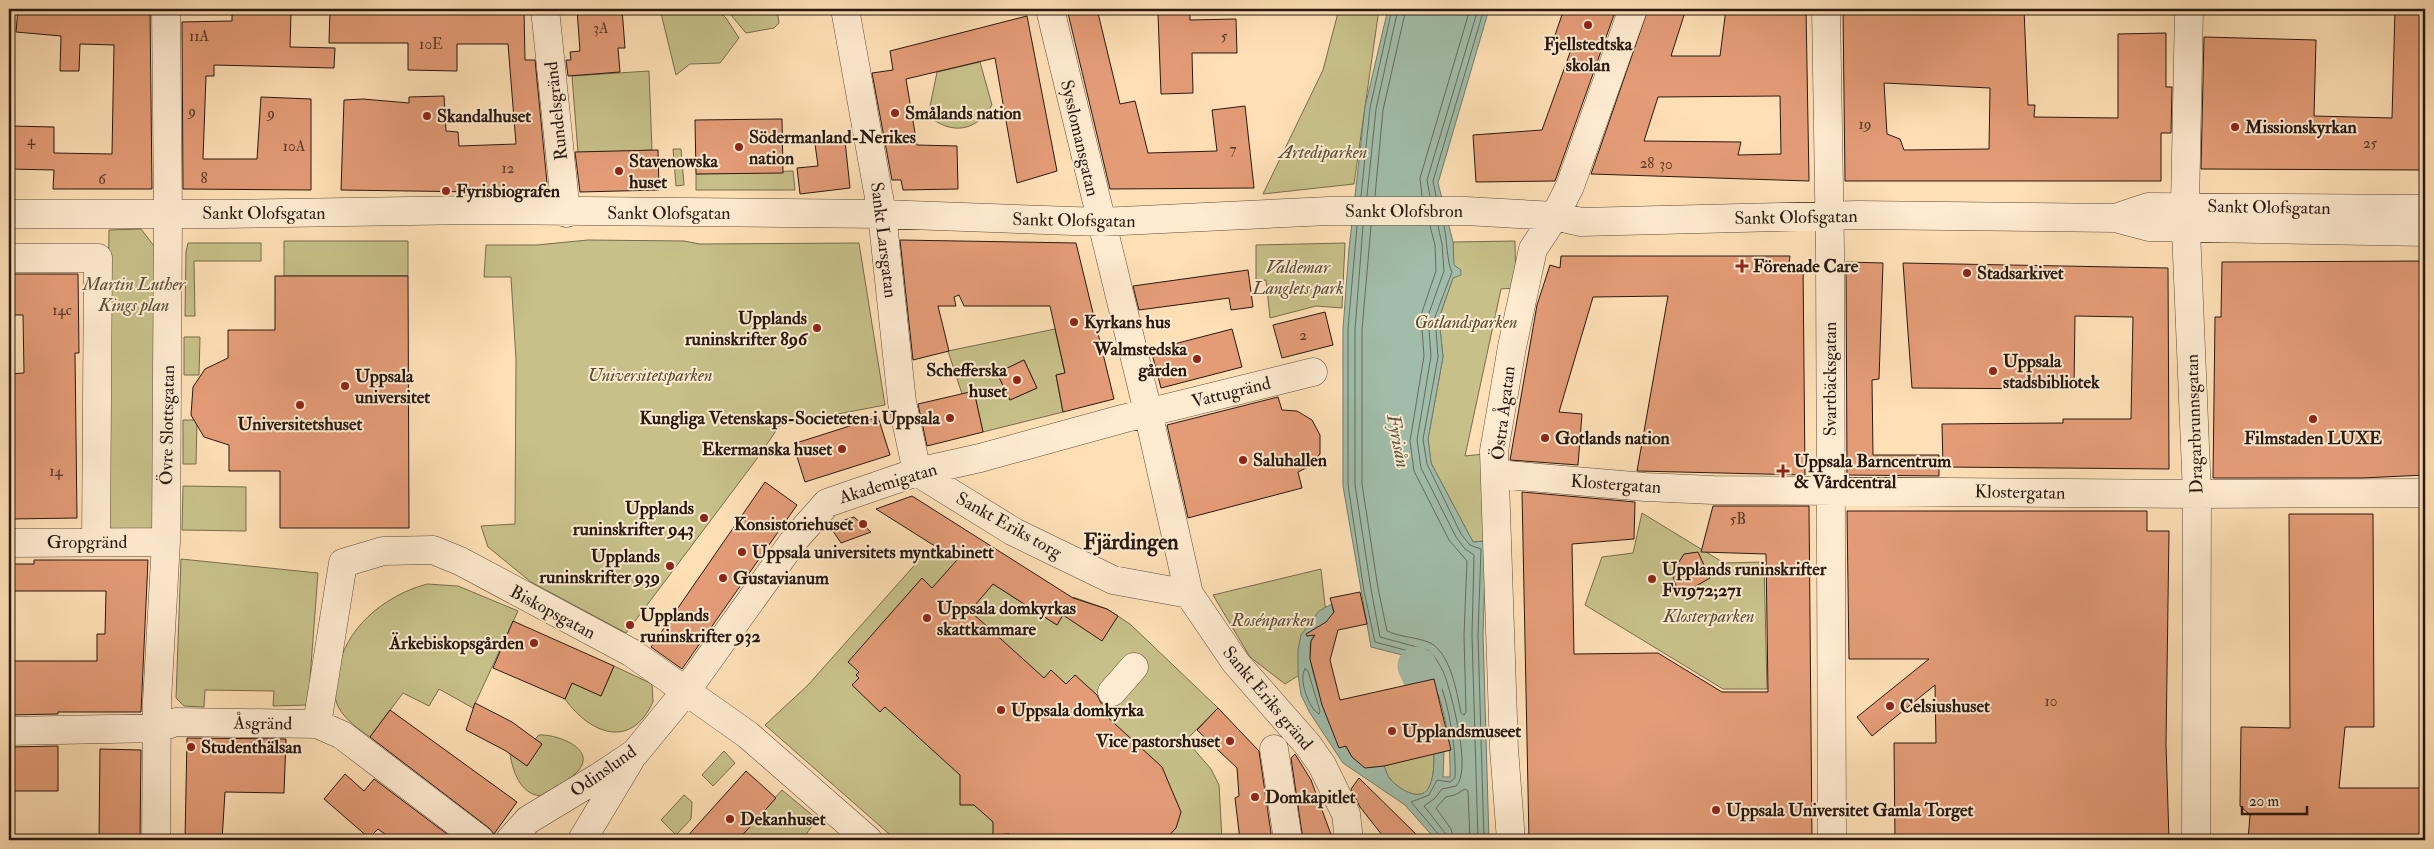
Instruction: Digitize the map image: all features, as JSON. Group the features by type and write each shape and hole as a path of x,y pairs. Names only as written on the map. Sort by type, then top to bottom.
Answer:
{"street":[{"name":"Övre Slottsgatan","path":"156,840 158,728 166,542 168,213 166,9"},
{"name":"Rundelsgränd","path":"545,9 566,213"},
{"name":"Sankt Larsgatan","path":"845,9 882,214 902,402 917,472"},
{"name":"Sysslomansgatan","path":"1050,9 1148,412"},
{"name":"Östra Ågatan","path":"1511,840 1504,749 1494,451 1512,348 1534,249 1555,216 1578,166 1633,9"},
{"name":"Svartbäcksgatan","path":"1826,9 1832,840"},
{"name":"Dragarbrunnsgatan","path":"2189,9 2186,217 2197,494 2196,840"},
{"name":"Sankt Olofsgatan","path":"1478,211 1555,216 1581,222 1597,222 1828,216 2115,218 2148,207 2186,217 2425,232"},
{"name":"Sankt Olofsgatan","path":"2186,217 2425,209"},
{"name":"Sankt Olofsgatan","path":"9,214 472,210 566,213 882,214 1101,222 1329,211"},
{"name":"Sankt Olofsbron","path":"1329,211 1478,211"},
{"path":"9,258 98,258 96,542"},
{"name":"Vattugränd","path":"1148,412 1313,372"},
{"name":"Akademigatan","path":"686,691 795,539 827,503 917,472 980,458 1148,412"},
{"name":"Sankt Eriks gränd","path":"1148,412 1189,594 1236,663 1308,745 1322,765 1346,814 1349,840"},
{"name":"Sankt Eriks torg","path":"917,472 1014,532 1113,580 1189,594"},
{"name":"Klostergatan","path":"1496,474 1704,490 1830,489 2197,494 2425,493"},
{"name":"Gropgränd","path":"9,543 166,542"},
{"name":"Biskopsgatan","path":"317,724 343,563 383,551 433,550 460,561 632,653 748,735 838,830 868,840"},
{"path":"1112,692 1134,667"},
{"name":"Odinslund","path":"510,840 528,820 599,777 635,752 686,691"},
{"name":"Åsgränd","path":"9,731 158,728 176,722 317,724 342,735 480,840"},
{"name":"Sankt Eriks gränd","path":"1274,749 1288,840"},
{"path":"582,840 635,752"}],"green space":[{"path":"660,9 717,9 726,18 739,38 720,63 690,64 676,75"},
{"path":"726,9 777,9 779,23 774,28 746,33"},
{"name":"Artediparken","path":"1339,9 1379,9 1354,184 1263,194 1323,70"},
{"path":"980,62 992,105 986,114 979,121 963,128 946,126 928,116 937,72"},
{"path":"649,71 652,150 578,153 572,76"},
{"path":"673,149 681,149 684,185 676,186"},
{"path":"793,171 795,190 696,190 696,174"},
{"name":"Martin Luther Kings plan","path":"141,229 160,254 155,530 105,531 109,230"},
{"name":"Universitetsparken","path":"588,240 684,241 700,244 859,243 885,405 780,425 756,460 626,633 531,582 488,547 481,526 515,524 516,360 511,277 484,277 486,245 537,245"},
{"path":"284,241 408,241 408,276 284,276"},
{"name":"Gotlandsparken","path":"1515,241 1516,288 1501,289 1465,456 1484,454 1486,541 1473,542 1431,463 1428,439 1443,357 1439,318 1453,278 1453,242"},
{"path":"188,243 261,243 261,261 194,261 195,316 185,316 186,252"},
{"name":"Valdemar Langlets park","path":"1345,243 1342,308 1316,306 1270,318 1266,280 1256,281 1256,245"},
{"path":"1055,329 1065,373 1056,375 1063,412 983,432 974,392 962,394 948,351","holes":["1024,360 1037,388 1010,400 997,373"]},
{"path":"184,337 200,337 199,375 184,375"},
{"path":"183,420 197,420 196,464 183,464"},
{"path":"183,486 246,487 246,531 182,530"},
{"name":"Klosterparken","path":"1642,513 1724,563 1764,562 1767,689 1723,689 1585,605 1602,557 1633,553"},
{"path":"948,555 1057,625 1073,597 1107,609 1130,624 1218,708 1186,740 1211,769 1219,785 1222,840 896,840 765,725 808,685 920,559"},
{"path":"181,559 318,573 308,705 273,706 274,691 205,690 204,707 184,706 176,698"},
{"name":"Rosénparken","path":"1321,569 1326,614 1307,637 1304,672 1285,684 1250,657 1213,595"},
{"path":"427,584 458,586 518,611 473,708 439,689 429,706 403,693 370,737 345,717 338,707 335,695 341,658 357,629 368,617 395,597"},
{"path":"614,666 652,684 653,702 644,717 633,727 622,731 610,732 586,721 565,699 572,683 601,696"},
{"path":"539,735 547,735 565,740 579,750 583,756 582,764 573,776 540,796 527,791 519,781 513,768 510,754 527,765 542,744 535,739"},
{"path":"724,751 735,763 713,786 702,775"},
{"path":"1434,753 1434,769 1430,785 1427,791 1422,794 1411,793 1400,788 1390,778 1384,766"},
{"path":"782,790 817,819 802,840 738,840"},
{"path":"684,795 692,802 691,819 676,835 661,820"}],"water":[{"name":"Fyrisån","path":"1388,9 1489,9 1438,183 1453,242 1454,265 1461,270 1461,275 1453,278 1439,318 1443,357 1428,439 1431,463 1473,542 1486,541 1483,635 1489,840 1436,840 1405,805 1343,763 1310,713 1301,695 1298,674 1298,650 1301,635 1319,611 1332,604 1334,616 1315,634 1311,641 1310,653 1312,669 1318,688 1333,726 1343,743 1352,756 1361,764 1369,767 1384,766 1391,780 1400,788 1411,793 1422,794 1427,791 1433,774 1434,753 1444,751 1443,777 1450,777 1449,747 1444,716 1435,687 1422,660 1371,647 1343,486 1343,329 1349,249 1365,107"}],"building":[{"path":"18,9 150,9 152,189 53,189 54,170 9,169 9,126 54,127 54,153 112,154 114,45 80,44 79,71 60,71 61,36 16,32"},
{"path":"330,9 524,9 525,60 535,60 548,193 341,190 344,100 363,99 409,103 409,97 444,96 446,131 458,132 459,146 516,144 508,44 457,44 457,71 408,70 408,43 329,43"},
{"path":"577,9 622,9 625,48 618,48 620,72 568,76 566,60 571,60 570,52 580,51"},
{"path":"1067,9 1097,9 1120,104 1135,101 1148,153 1217,151 1212,110 1245,106 1254,188 1110,189"},
{"path":"1564,9 1616,9 1555,181 1476,182 1473,135 1542,130 1572,47 1553,41"},
{"path":"1648,9 1686,9 1671,56 1720,56 1726,9 1806,9 1809,181 1591,174","holes":["1780,96 1781,154 1738,155 1741,142 1644,141 1658,97"]},
{"path":"1843,9 2024,9 2028,105 2035,105 2034,117 2118,118 2118,34 2166,33 2166,87 2172,87 2171,133 2161,133 2161,181 1845,181","holes":["1884,83 1990,88 1989,149 1904,150 1900,139 1887,134"]},
{"path":"2395,10 2425,10 2425,170 2201,169 2204,37 2316,40 2314,116 2392,118"},
{"path":"232,11 291,12 290,47 335,48 334,68 214,65 214,76 206,76 203,159 257,159 261,97 311,99 311,190 183,189 182,22 232,21"},
{"path":"1190,12 1190,20 1236,19 1237,53 1192,53 1193,93 1161,94 1158,14"},
{"path":"1027,16 1057,171 1017,183 995,58 906,79 917,145 957,146 958,189 903,190 901,180 892,180 872,73 893,70 890,51"},
{"name":"Södermanland-Nerikes nation","path":"782,119 783,173 696,174 695,120"},
{"path":"845,141 850,188 800,194 797,168 818,166 815,144"},
{"name":"Stavenowska huset","path":"658,150 659,190 580,192 575,152"},
{"name":"Kyrkans hus","path":"900,240 1076,243 1114,399 1063,412 1056,375 1065,373 1050,306 964,306 959,295 954,297 956,306 938,306 949,351 913,360"},
{"path":"1561,256 1790,256 1789,264 1803,263 1805,475 1637,471 1668,296 1593,297 1559,412 1582,414 1578,465 1510,460 1537,305 1550,265 1560,268"},
{"name":"Filmstaden LUXE","path":"2425,261 2425,475 2362,478 2213,478 2215,317 2221,317 2222,262"},
{"path":"1846,262 1883,263 1879,379 1872,380 1873,455 1939,455 1939,476 1847,475"},
{"name":"Uppsala stadsbibliotek","path":"1903,263 2168,268 2169,469 1943,467 1942,424 2063,423 2063,419 2131,419 2133,317 2075,316 2074,389 1912,388"},
{"path":"1248,270 1253,307 1231,310 1229,298 1139,310 1133,286"},
{"path":"9,274 78,274 79,353 75,353 77,518 9,519 9,374 24,373 23,315 9,315"},
{"name":"Universitetshuset","path":"275,276 408,276 409,528 280,528 280,471 229,471 229,445 204,437 191,415 193,387 205,369 228,358 228,330 275,330"},
{"path":"1325,312 1333,345 1282,358 1273,325"},
{"name":"Walmstedska gården","path":"1232,329 1242,367 1161,388 1151,350"},
{"name":"Schefferska huset","path":"1024,360 1037,388 1010,400 997,373"},
{"name":"Kungliga Vetenskaps-Societeten i Uppsala","path":"974,391 983,432 927,446 918,404"},
{"name":"Saluhallen","path":"1278,397 1282,410 1297,411 1312,420 1320,435 1320,454 1310,466 1298,472 1302,488 1188,518 1167,425"},
{"name":"Ekermanska huset","path":"878,417 890,455 805,482 793,444"},
{"name":"Gustavianum","path":"765,482 797,505 682,669 651,647"},
{"path":"1522,492 1635,502 1634,539 1572,544 1574,654 1658,653 1722,692 1768,692 1766,554 1701,552 1713,506 1809,506 1812,840 1529,840"},
{"name":"Uppsala domkyrka","path":"912,496 1073,598 1107,609 1118,616 1102,641 1063,615 1057,625 993,584 970,611 1044,678 1051,670 1066,684 1075,675 1097,695 1101,703 1108,707 1103,713 1162,767 1181,812 1176,828 1165,840 1016,840 1009,834 993,835 993,822 974,805 960,805 960,775 885,707 880,712 852,685 859,678 856,675 859,672 848,662 922,578 932,588 957,560 876,509"},
{"path":"1847,511 2147,511 2147,531 2169,531 2166,744 2169,840 1895,840 1894,743 1936,743 1935,685 1872,736 1857,717 1929,659 1849,659"},
{"path":"2289,514 2373,514 2374,727 2345,727 2339,788 2425,788 2425,840 2248,840 2250,815 2240,806 2241,727 2290,728"},
{"path":"854,517 871,532 841,543 829,525"},
{"path":"1698,552 1710,578 1696,586 1693,597 1678,593 1672,573 1684,554"},
{"path":"34,560 148,560 141,712 58,712 58,714 9,715 9,661 97,661 97,634 105,634 106,591 9,591 9,564 34,564"},
{"name":"Upplandsmuseet","path":"1360,592 1367,624 1338,630 1330,660 1340,700 1434,679 1451,750 1384,766 1365,768 1352,757 1346,746 1339,748 1322,705 1310,659 1311,641 1315,635 1307,636 1306,634 1326,622 1334,612 1330,598"},
{"name":"Ärkebiskopsgården","path":"513,621 614,666 601,696 572,683 565,699 493,668"},
{"path":"475,703 512,722 542,744 527,766 506,751 466,730"},
{"path":"1218,708 1259,751 1272,840 1240,840 1235,798 1239,796 1237,768 1197,730"},
{"path":"390,710 517,802 494,834 489,828 370,737"},
{"path":"187,738 286,739 284,793 225,792 222,840 185,840"},
{"path":"58,746 58,791 9,791 9,747"},
{"path":"100,749 141,750 140,840 99,840"},
{"path":"1295,754 1311,780 1333,840 1303,840 1291,758"},
{"name":"Dekanhuset","path":"746,771 776,798 738,840 684,840"},
{"path":"345,774 364,791 374,779 455,840 393,840 378,829 369,838 324,799"},
{"path":"1359,778 1422,840 1386,840 1360,807 1351,789"}],"waterway":[{"path":"1417,666 1424,681"}],"place":[{"name":"Fjellstedtska skolan","path":"1588,25"},
{"name":"Smålands nation","path":"895,113"},
{"name":"Skandalhuset","path":"427,116"},
{"name":"Missionskyrkan","path":"2235,127"},
{"name":"Södermanland-Nerikes nation","path":"739,147"},
{"name":"Stavenowska huset","path":"619,171"},
{"name":"Fyrisbiografen","path":"446,191"},
{"name":"Förenade Care","path":"1742,266"},
{"name":"Stadsarkivet","path":"1967,273"},
{"name":"Kyrkans hus","path":"1074,322"},
{"name":"Upplands runinskrifter 896","path":"817,328"},
{"name":"Walmstedska gården","path":"1197,359"},
{"name":"Uppsala stadsbibliotek","path":"1993,371"},
{"name":"Schefferska huset","path":"1017,380"},
{"name":"Uppsala universitet","path":"345,386"},
{"name":"Universitetshuset","path":"300,405"},
{"name":"Kungliga Vetenskaps-Societeten i Uppsala","path":"950,418"},
{"name":"Filmstaden LUXE","path":"2313,419"},
{"name":"Gotlands nation","path":"1545,438"},
{"name":"Ekermanska huset","path":"842,449"},
{"name":"Saluhallen","path":"1243,460"},
{"name":"Uppsala Barncentrum & Vårdcentral","path":"1783,471"},
{"name":"Upplands runinskrifter 943","path":"704,518"},
{"name":"Konsistoriehuset","path":"863,524"},
{"name":"Uppsala universitets myntkabinett","path":"742,552"},
{"name":"Upplands runinskrifter 939","path":"670,566"},
{"name":"Gustavianum","path":"723,578"},
{"name":"Upplands runinskrifter Fv1972;271","path":"1652,579"},
{"name":"Uppsala domkyrkas skattkammare","path":"927,618"},
{"name":"Upplands runinskrifter 932","path":"630,625"},
{"name":"Ärkebiskopsgården","path":"534,643"},
{"name":"Celsiushuset","path":"1890,706"},
{"name":"Uppsala domkyrka","path":"1001,710"},
{"name":"Upplandsmuseet","path":"1392,731"},
{"name":"Vice pastorshuset","path":"1230,741"},
{"name":"Studenthälsan","path":"191,747"},
{"name":"Domkapitlet","path":"1255,797"},
{"name":"Uppsala Universitet Gamla Torget","path":"1716,810"},
{"name":"Dekanhuset","path":"730,819"}],"district":[{"name":"Fjärdingen","path":"1131,541"}]}
